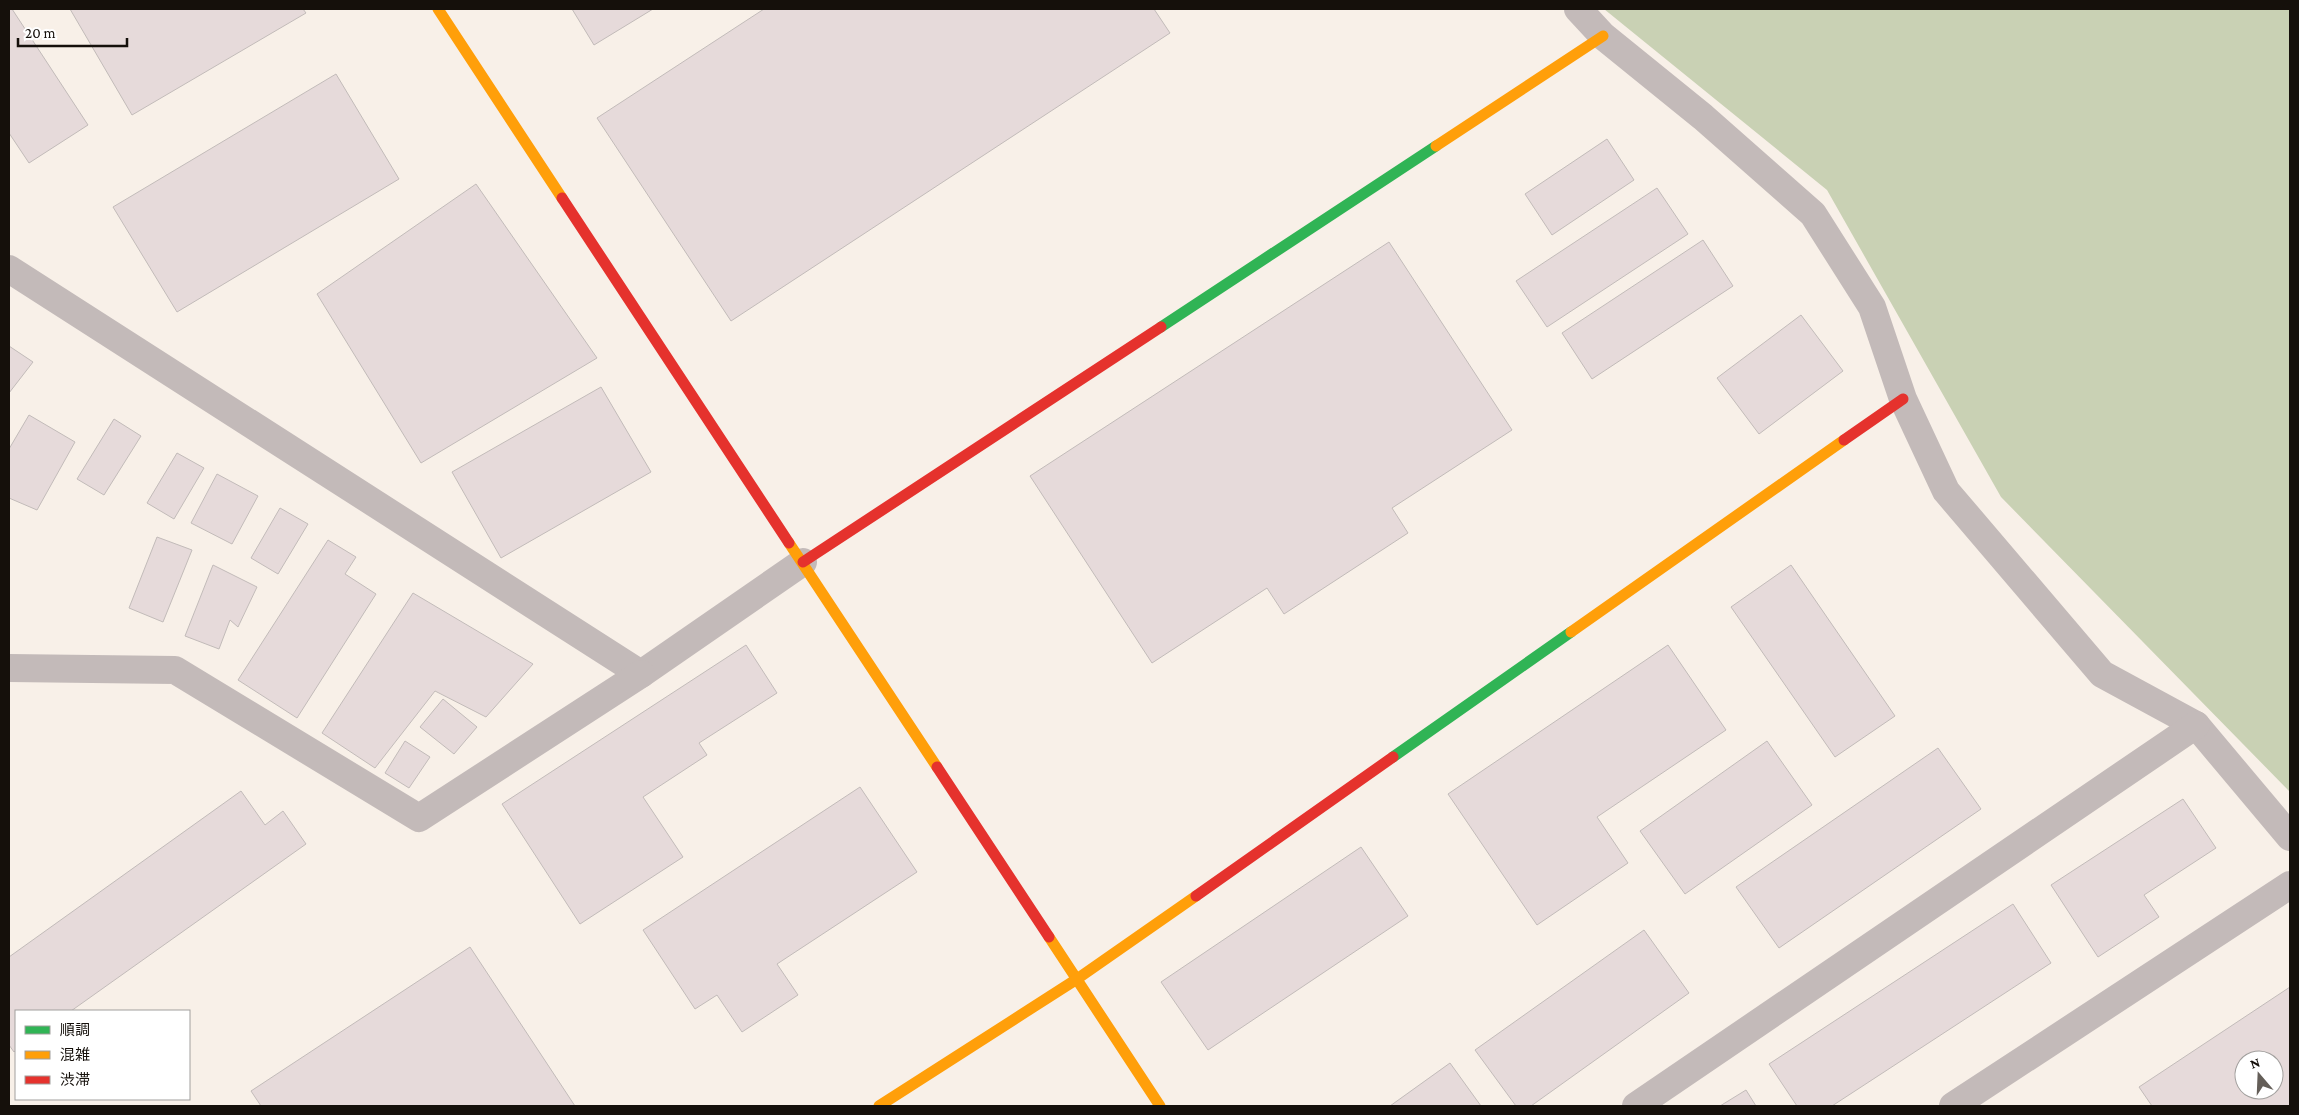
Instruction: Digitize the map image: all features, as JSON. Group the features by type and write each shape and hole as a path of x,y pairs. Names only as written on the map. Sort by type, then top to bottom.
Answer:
{"street":[{"path":"438,9 1160,1106"},
{"path":"1578,9 1603,36 1703,117 1813,214 1872,307 1903,399 1946,492 2102,674 2196,725 2290,837"},
{"path":"9,668 175,670 419,818 640,674 803,562 1603,36"},
{"path":"9,269 640,674"},
{"path":"879,1106 1077,979 1903,399"},
{"path":"1636,1106 2196,725"},
{"path":"1953,1106 2290,886"}],"green space":[{"path":"1604,9 2290,9 2290,792 2001,497 1827,190"}],"building":[{"path":"9,9 12,9 88,125 29,163 9,133"},
{"path":"70,9 303,9 306,13 132,115"},
{"path":"572,9 653,9 594,45"},
{"path":"764,9 1154,9 1170,33 731,321 597,118"},
{"path":"336,74 399,179 177,312 113,207"},
{"path":"1607,139 1634,180 1552,235 1525,194"},
{"path":"476,184 597,358 421,463 317,294"},
{"path":"1657,188 1688,234 1547,327 1516,281"},
{"path":"1703,240 1733,286 1592,379 1562,333"},
{"path":"1389,242 1512,430 1392,508 1408,533 1284,614 1267,588 1152,663 1030,476"},
{"path":"1801,315 1843,371 1759,434 1717,378"},
{"path":"9,346 33,362 9,393"},
{"path":"601,387 651,472 501,558 452,472"},
{"path":"29,415 75,442 37,510 9,498 9,449"},
{"path":"114,419 141,436 104,495 77,479"},
{"path":"177,453 204,468 174,519 147,503"},
{"path":"217,474 258,496 232,544 191,523"},
{"path":"280,508 308,524 278,574 251,558"},
{"path":"157,537 192,550 163,622 129,608"},
{"path":"328,540 356,557 345,574 376,594 297,718 238,680"},
{"path":"213,565 257,587 238,627 230,620 219,649 185,636"},
{"path":"1791,565 1895,716 1835,757 1731,607"},
{"path":"413,593 533,664 486,717 435,691 375,768 322,733"},
{"path":"746,645 777,693 699,743 707,755 643,797 683,857 580,924 502,804"},
{"path":"1668,645 1726,730 1597,817 1628,863 1537,925 1448,794"},
{"path":"443,699 477,727 454,754 420,727"},
{"path":"405,741 430,757 409,788 385,773"},
{"path":"1767,741 1812,805 1685,894 1640,831"},
{"path":"1938,748 1981,809 1779,948 1736,887"},
{"path":"860,787 917,872 777,964 798,995 742,1032 717,995 695,1009 643,930"},
{"path":"241,791 265,825 283,811 306,844 72,1010 15,1010 14,1052 9,1045 9,957"},
{"path":"2183,799 2216,848 2144,895 2159,917 2098,957 2051,885"},
{"path":"1361,847 1408,916 1208,1050 1161,982"},
{"path":"2013,904 2051,963 1832,1106 1797,1106 1769,1064"},
{"path":"1644,930 1689,993 1531,1106 1516,1106 1475,1050"},
{"path":"470,947 575,1106 261,1106 251,1091"},
{"path":"2290,987 2290,1106 2152,1106 2139,1087"},
{"path":"1450,1063 1481,1106 1390,1106"},
{"path":"1746,1090 1756,1106 1720,1106"}],"traffic: fast":[{"path":"1161,327 1436,146"},
{"path":"1393,757 1571,632"}],"traffic: slow":[{"path":"438,9 562,198"},
{"path":"1436,146 1603,36"},
{"path":"1571,632 1844,440"},
{"path":"789,543 937,767"},
{"path":"879,1106 1077,979 1196,896"},
{"path":"1049,937 1160,1106"}],"traffic: jam":[{"path":"562,198 789,543"},
{"path":"803,562 1161,327"},
{"path":"1844,440 1903,399"},
{"path":"1196,896 1393,757"},
{"path":"937,767 1049,937"}]}
